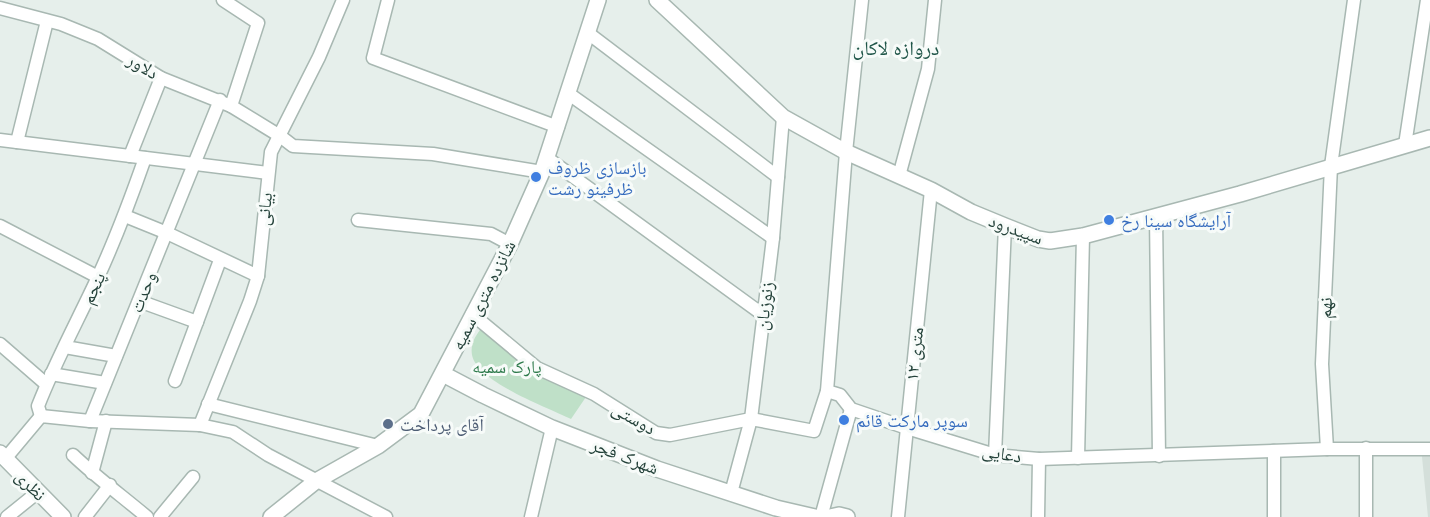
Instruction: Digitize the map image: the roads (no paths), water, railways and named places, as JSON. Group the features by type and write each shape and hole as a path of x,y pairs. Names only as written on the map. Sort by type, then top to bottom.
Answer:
{"street":[{"path":"18,13 22,0"},
{"name":"وحدت","path":"90,421 195,164 226,103 258,23 223,0"},
{"name":"بیانی","path":"200,425 258,276 271,152 319,57 343,0"},
{"path":"388,0 373,58 558,127"},
{"name":"شانزده متری سمیه","path":"271,517 316,481 378,446 422,414 510,243 544,164 598,0"},
{"name":"سپیدرود","path":"657,0 783,117 846,152 931,190 971,212 1038,239 1050,241 1083,236 1240,194 1430,138"},
{"path":"828,391 846,152 862,0"},
{"path":"899,176 928,69 935,0"},
{"name":"نهم","path":"1327,449 1322,363 1331,166 1354,0"},
{"path":"1405,145 1427,0"},
{"name":"دلاور","path":"0,8 98,39 161,78 226,103 293,146 433,154 544,164"},
{"path":"16,142 47,21"},
{"path":"588,33 778,177"},
{"path":"130,156 161,78"},
{"path":"569,93 773,238"},
{"name":"زنوزیان","path":"731,493 751,419 773,238 783,117"},
{"path":"0,140 268,173"},
{"name":"پنجم","path":"41,416 38,406 125,216 145,158"},
{"path":"544,164 762,314"},
{"name":"۱۲ متری","path":"898,517 931,190"},
{"path":"125,216 258,276"},
{"path":"1156,216 1159,456"},
{"path":"358,220 491,234 510,243"},
{"path":"0,226 98,277"},
{"path":"995,455 1005,226"},
{"path":"1078,458 1083,236"},
{"path":"175,381 220,260"},
{"path":"139,301 197,322"},
{"name":"دوستی","path":"472,314 537,368 594,394 656,433 670,435 751,419 814,431 828,391"},
{"path":"0,344 49,379 105,383"},
{"path":"65,347 116,356"},
{"name":"شهرک فجر","path":"443,374 552,428 657,469 776,508 815,517"},
{"name":"دعایی","path":"828,391 840,395 852,409 995,455 1038,459 1327,449 1430,448"},
{"path":"208,404 378,446"},
{"path":"821,517 852,409"},
{"path":"3,456 41,416 90,421 200,425 233,432 268,455 386,517"},
{"path":"92,473 106,421"},
{"path":"531,517 552,428"},
{"path":"1366,448 1366,517"},
{"path":"1274,451 1274,517"},
{"path":"73,455 147,517"},
{"name":"نظری","path":"3,456 63,517"},
{"path":"1038,459 1038,517"},
{"path":"160,517 193,477"},
{"path":"85,517 110,486"},
{"path":"7,517 38,492"},
{"path":"830,517 847,517"}],"place":[{"name":"بازسازی ظروف ظرفینو رشت","path":"536,177"},
{"name":"آرایشگاه سینا رخ","path":"1109,220"},
{"name":"سوپر مارکت قائم","path":"844,420"},
{"name":"آقای پرداخت","path":"388,424"}],"district":[{"name":"دروازه لاکان","path":"896,48"}],"park label":[{"name":"پارک سمیه","path":"507,366"}]}
